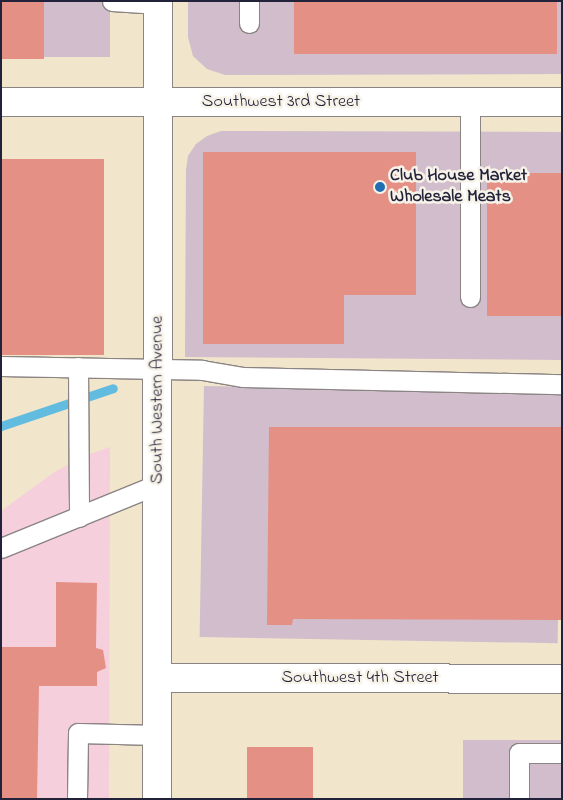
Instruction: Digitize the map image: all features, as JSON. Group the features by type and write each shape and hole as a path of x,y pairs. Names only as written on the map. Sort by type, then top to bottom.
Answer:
{"main road":[{"name":"South Western Avenue","path":"157,799 158,2"},
{"name":"Southwest 3rd Street","path":"1,102 562,102"},
{"name":"Southwest 4th Street","path":"158,678 562,679"}],"lane":[{"path":"112,1 158,2"},
{"path":"249,1 249,23"},
{"path":"470,102 470,298"},
{"path":"1,366 202,370 242,377 562,384"},
{"path":"78,367 79,517"},
{"path":"1,548 158,484"},
{"path":"77,799 78,733 158,736"},
{"path":"519,799 519,753 562,753"}],"shaded area":[{"path":"1,1 110,1 110,57 1,57"},
{"path":"188,1 562,1 562,74 225,75 207,69 193,56 188,37"},
{"path":"221,131 562,132 562,360 185,357 186,170 188,156 196,144 207,136"},
{"path":"204,386 562,392 558,643 200,637"},
{"path":"110,447 109,799 1,799 1,511 53,473 82,457"},
{"path":"463,740 562,740 562,799 463,799"}],"building":[{"path":"1,1 44,1 44,59 1,59"},
{"path":"294,1 557,1 557,54 294,54"},
{"path":"203,152 416,152 416,295 344,295 344,344 203,344"},
{"path":"1,159 104,159 104,355 1,355"},
{"path":"487,173 562,173 562,316 487,316"},
{"path":"269,427 562,427 562,620 293,619 292,625 267,625"},
{"path":"56,582 97,583 96,648 103,650 106,668 97,672 97,686 39,686 37,799 1,799 1,647 56,647"},
{"path":"247,747 313,747 313,799 247,799"}],"waterway":[{"path":"1,426 113,388"}],"place":[{"name":"Club House Market Wholesale Meats","path":"380,187"}]}
